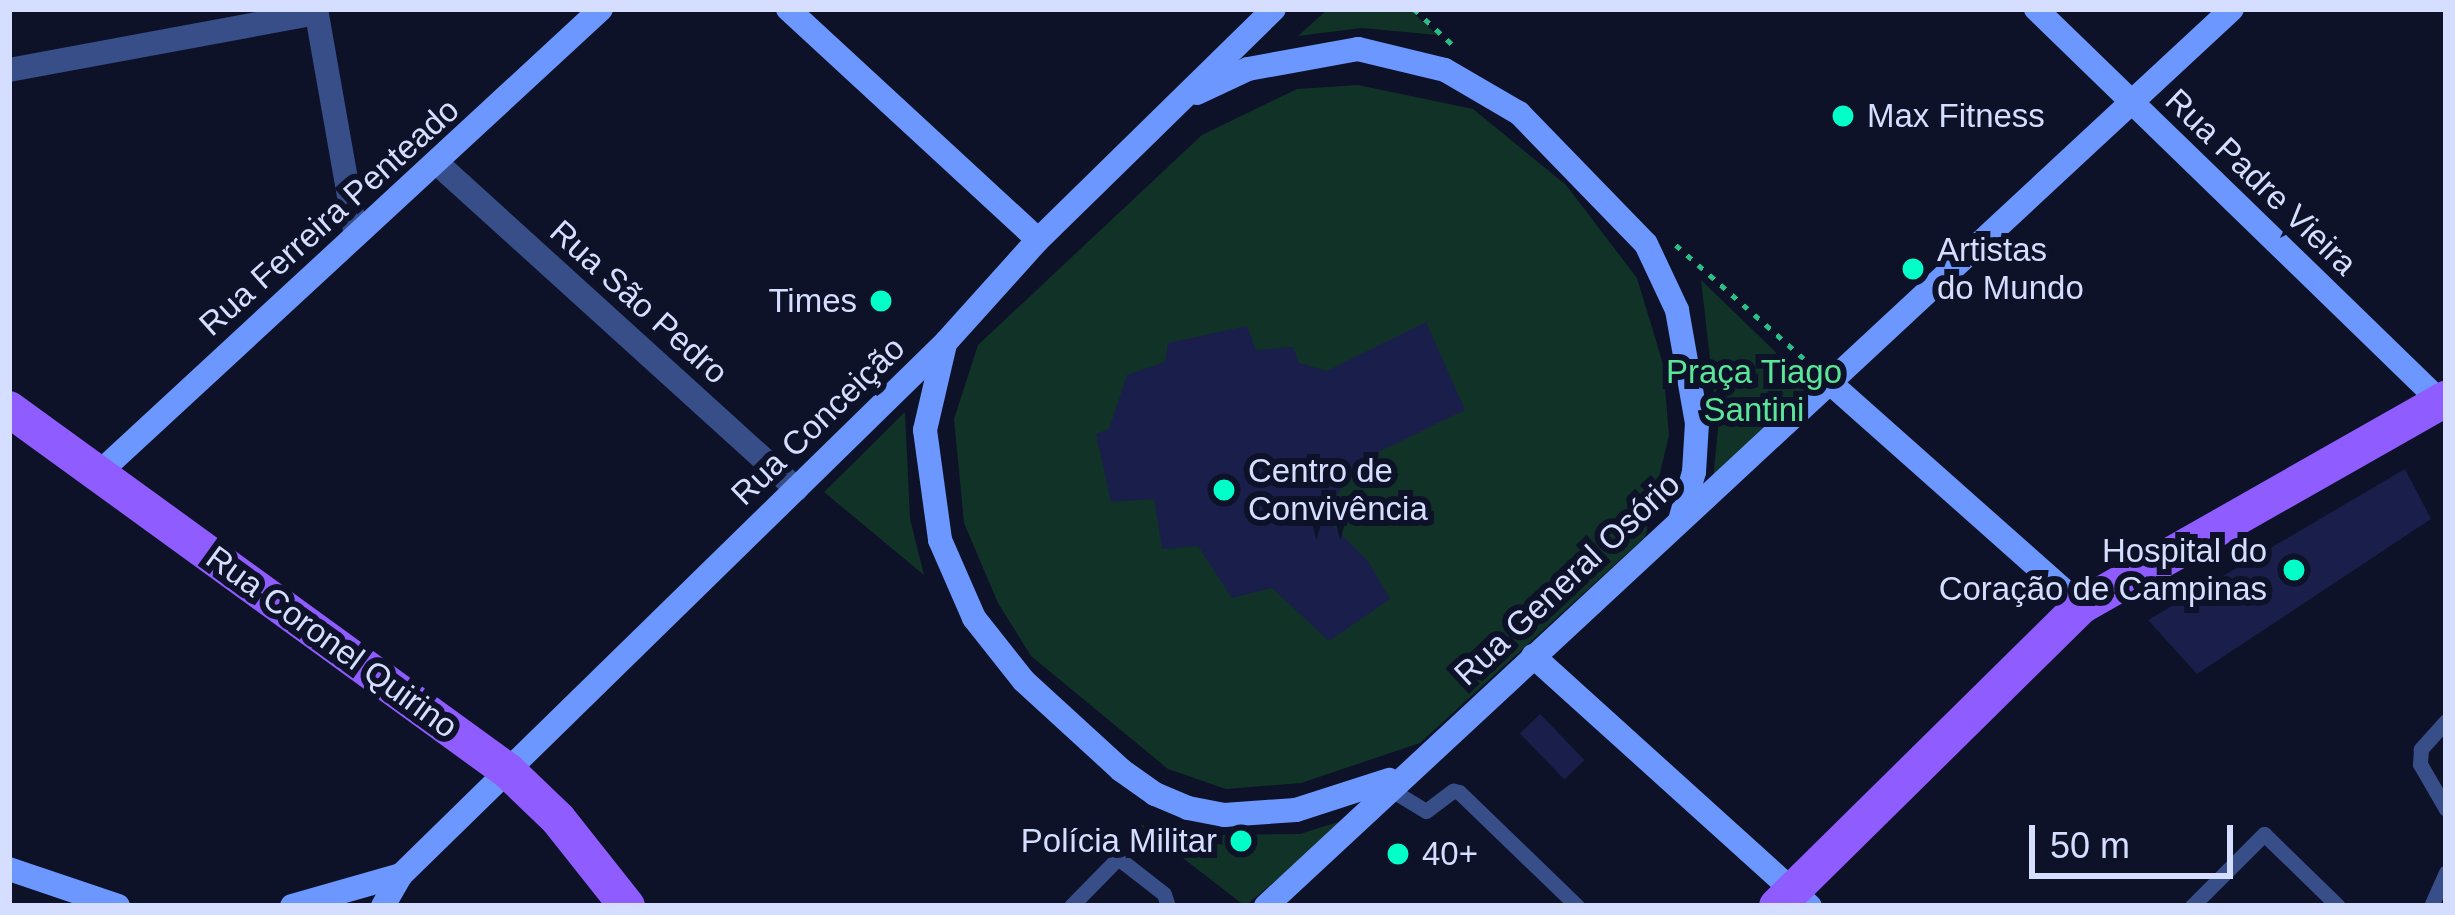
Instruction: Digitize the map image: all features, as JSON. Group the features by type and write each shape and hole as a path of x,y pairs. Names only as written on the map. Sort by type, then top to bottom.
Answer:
{"main road":[{"name":"Rua Ferreira Penteado","path":"100,472 601,9"},
{"path":"788,9 1038,240"},
{"name":"Rua Conceição","path":"401,874 946,342 1038,240 1274,9"},
{"name":"Rua Padre Vieira","path":"2036,9 2444,402"},
{"name":"Rua General Osório","path":"1277,903 1395,781 2232,9"},
{"path":"1178,102 1249,69 1295,56 1358,49 1445,70 1519,113 1646,244 1677,310 1697,423 1694,472 1680,519"},
{"path":"946,342 925,430 940,540 974,618 1024,681 1082,737 1155,794 1224,814 1296,811 1395,781"},
{"path":"1828,381 2081,606"},
{"path":"1533,656 1793,901 2081,606 2444,402"},
{"name":"Rua Coronel Quirino","path":"9,409 508,771 558,819 627,906"},
{"path":"9,869 118,906"},
{"path":"292,906 401,874"},
{"path":"383,906 401,874"}],"street":[{"path":"9,70 316,11 356,235"},
{"name":"Rua São Pedro","path":"438,164 796,489"}],"lane":[{"path":"2446,721 2421,749 2420,764 2446,808"},
{"path":"1395,781 1426,811 1453,791 1459,792 1577,906"},
{"path":"2192,906 2264,833 2338,906"},
{"path":"1077,904 1118,858 1164,894 1168,906"},
{"path":"2432,906 2446,872"}],"green space":[{"path":"1328,9 1409,9 1437,35 1362,28 1298,36"},
{"path":"1358,85 1473,109 1566,185 1637,278 1663,364 1669,435 1645,537 1420,743 1301,783 1226,789 1168,769 1031,656 998,603 964,523 954,419 978,345 1202,135 1297,89"},
{"name":"Praça Tiago Santini","path":"1701,280 1817,392 1713,481 1718,428"},
{"path":"905,412 910,519 924,575 824,492"},
{"path":"1351,818 1245,906 1140,825 1218,835 1300,834"}],"building":[{"name":"Centro de Convivência","path":"1426,322 1465,410 1374,454 1377,466 1345,480 1326,519 1368,561 1390,599 1329,641 1272,588 1232,598 1198,546 1162,549 1154,499 1111,502 1096,434 1109,429 1127,375 1165,362 1168,343 1247,326 1256,350 1293,347 1299,363 1327,371"},
{"name":"Hospital do Coração de Campinas","path":"2405,469 2431,519 2197,674 2148,620"},
{"path":"1540,714 1584,760 1564,779 1520,733"}],"place":[{"name":"Max Fitness","path":"1843,116"},
{"name":"Artistas do Mundo","path":"1913,269"},
{"name":"Times","path":"881,301"},
{"name":"Centro de Convivência","path":"1224,490"},
{"name":"Hospital do Coração de Campinas","path":"2294,570"},
{"name":"Polícia Militar","path":"1241,841"},
{"name":"40+","path":"1398,854"}]}
